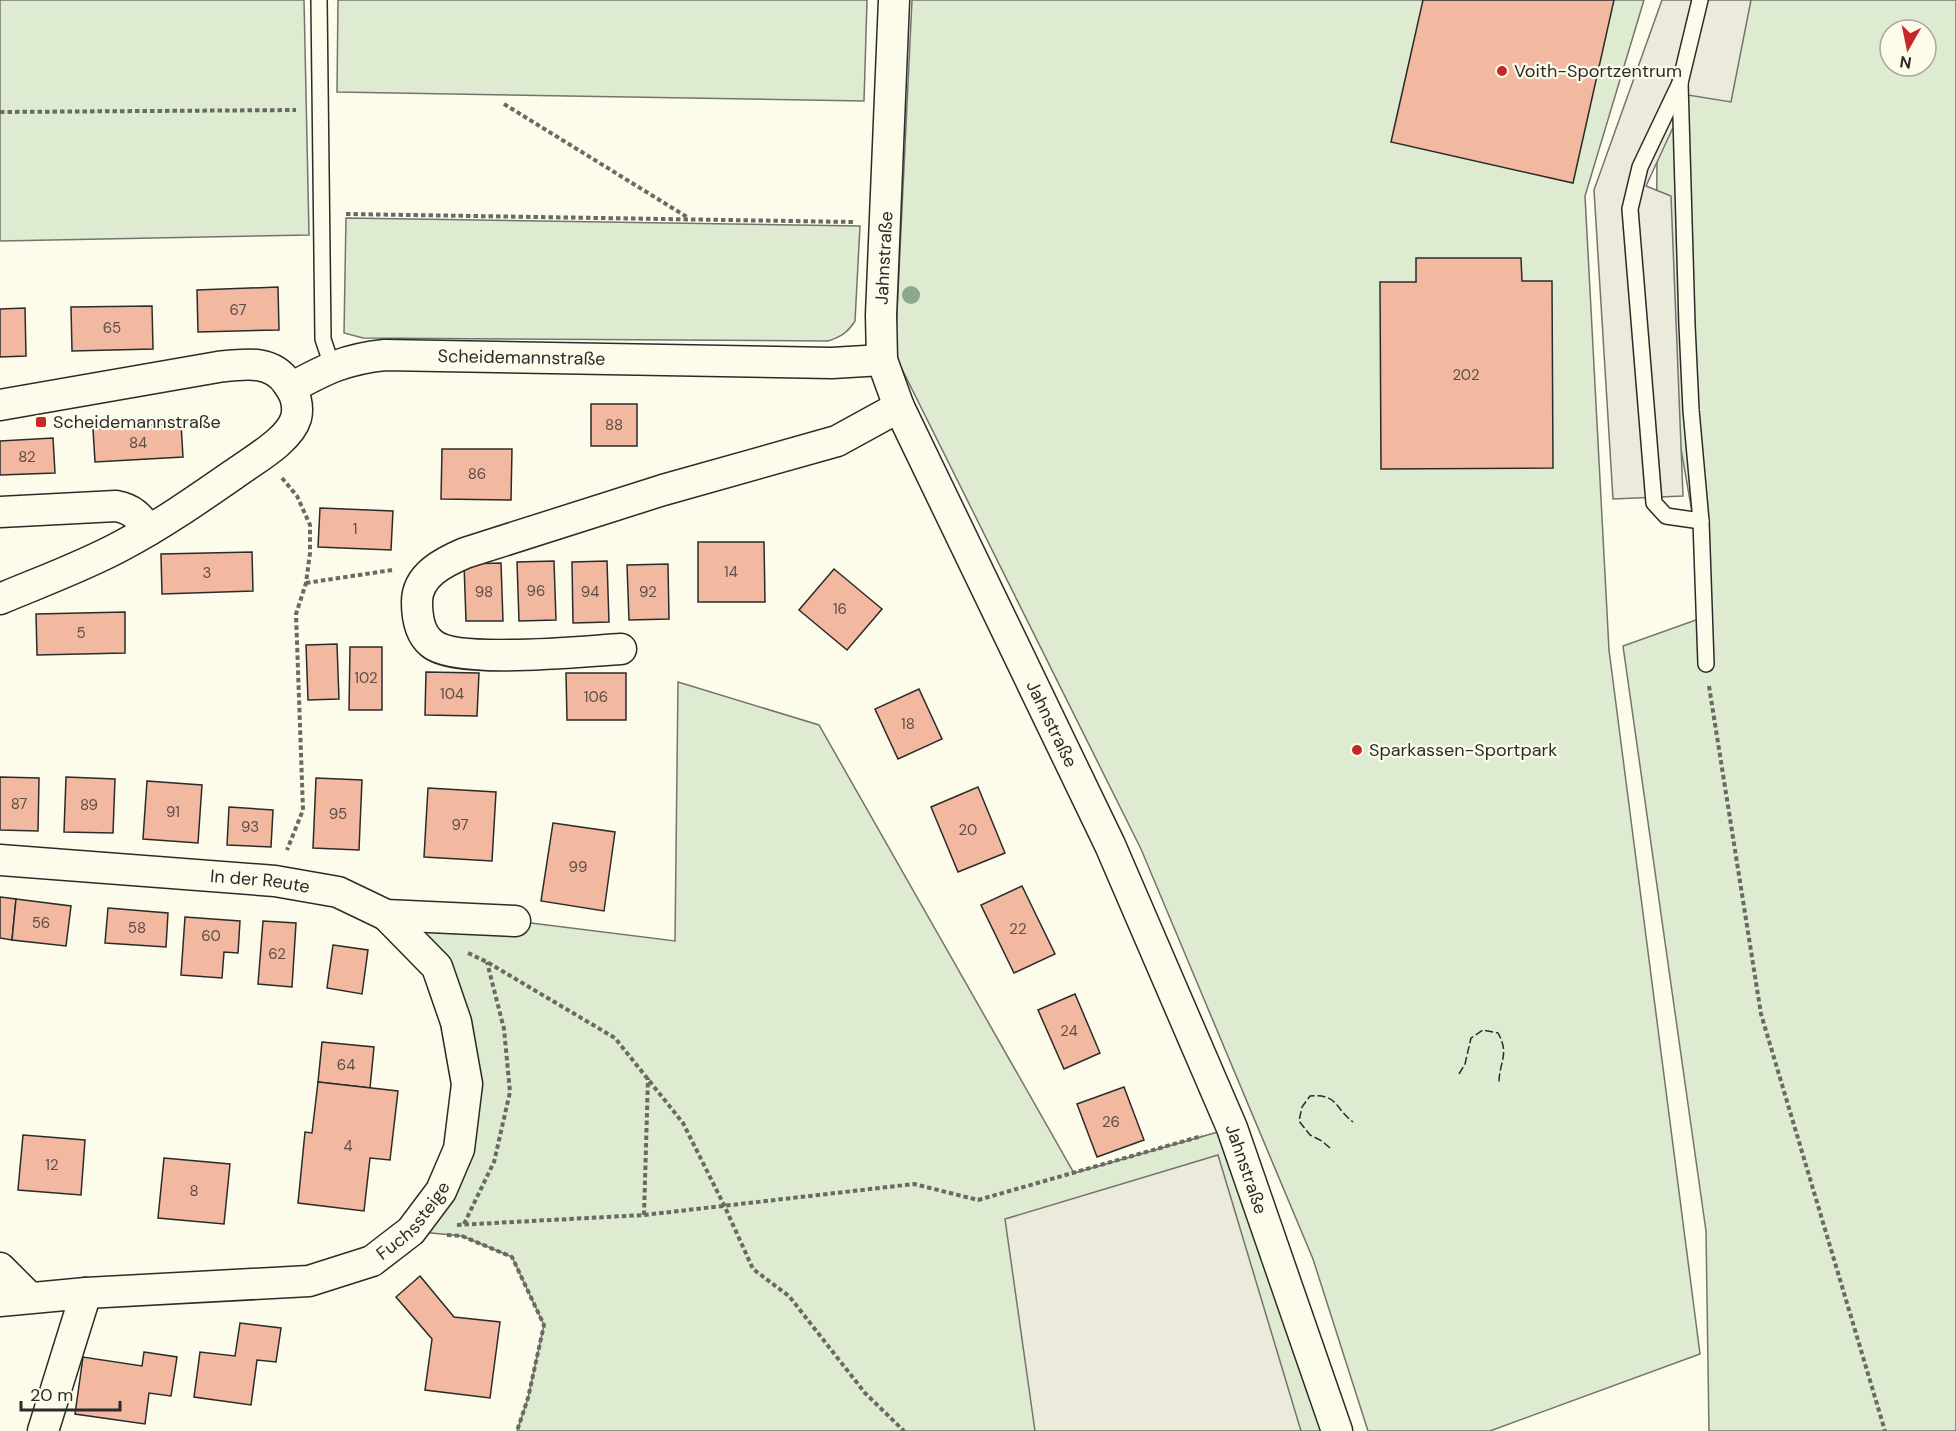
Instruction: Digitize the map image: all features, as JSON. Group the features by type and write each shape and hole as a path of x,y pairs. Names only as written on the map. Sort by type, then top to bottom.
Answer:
{"street":[{"name":"Jahnstraße","path":"894,0 881,315 882,360 899,407 1110,845 1232,1128 1337,1431"},
{"name":"Scheidemannstraße","path":"291,388 332,366 349,360 408,355 832,363 882,360"},
{"path":"0,405 239,364 267,366 276,371 291,388 296,400 296,419 292,428 282,438 169,519 93,560 0,599"},
{"path":"621,650 486,656 453,653 432,645 421,632 417,615 417,597 424,579 441,563 465,553 663,490 837,441 899,407"},
{"path":"0,512 116,506 128,508 136,514 148,530"},
{"name":"In der Reute","path":"0,860 275,881 338,892 386,915 515,921"},
{"name":"Fuchssteige","path":"0,1301 86,1293 309,1281 372,1261 411,1231 441,1191 459,1149 467,1084 456,1022 437,967 386,915"},
{"path":"0,1268 29,1297"},
{"path":"43,1431 86,1293"}],"lane":[{"path":"319,0 323,339 332,366"},
{"path":"1700,0 1680,83 1640,167 1630,209 1654,503 1666,516 1701,521"},
{"path":"1680,83 1691,410 1701,521 1706,664"}],"path":[{"path":"504,104 690,218"},
{"path":"0,112 320,110"},
{"path":"321,214 886,222"},
{"path":"264,453 297,496 310,525 310,553 306,583 296,614 303,810 275,881"},
{"path":"306,583 441,563"},
{"path":"1706,664 1761,1014 1885,1431"},
{"path":"467,952 615,1038 683,1123 753,1269 789,1296 865,1394 904,1431"},
{"path":"644,1215 648,1078"},
{"path":"411,1231 464,1224 644,1215 914,1184 978,1200 1232,1128"},
{"path":"411,1231 462,1236 512,1257 544,1325 528,1398 517,1431"}],"green space":[{"path":"0,0 304,0 309,235 0,241"},
{"path":"338,0 867,0 864,101 337,92"},
{"name":"Sparkassen-Sportpark","path":"912,0 1644,0 1585,196 1609,650 1700,1354 1490,1431 1368,1431 1313,1259 1141,849 895,355"},
{"path":"1737,0 1956,0 1956,1431 1709,1431 1706,1231 1623,646 1710,615 1656,306 1657,154"},
{"path":"346,218 860,226 855,321 844,334 828,341 363,338 344,333"},
{"path":"678,682 819,725 1074,1173 1232,1128 1337,1431 517,1431 528,1398 544,1325 512,1257 462,1236 411,1231 459,1149 456,1022 386,915 515,921 675,941"}],"shaded area":[{"path":"1662,0 1751,0 1731,102 1688,95 1646,186 1671,196 1683,496 1613,499 1594,190"},
{"path":"1218,1155 1301,1431 1035,1431 1005,1219"}],"building":[{"name":"Voith-Sportzentrum","path":"1423,0 1614,0 1573,183 1391,142"},
{"path":"1416,258 1521,258 1522,281 1552,281 1553,468 1381,469 1380,282 1416,282"},
{"path":"278,287 279,330 198,332 197,290"},
{"path":"152,306 153,349 72,351 71,307"},
{"path":"25,308 26,356 0,357 0,309"},
{"path":"591,404 637,404 637,446 591,446"},
{"path":"181,423 183,457 95,462 93,429"},
{"path":"53,438 55,473 0,475 0,441"},
{"path":"442,449 512,449 511,500 441,499"},
{"path":"320,508 393,511 391,550 318,547"},
{"path":"698,542 764,542 765,602 698,602"},
{"path":"252,552 253,591 162,594 161,554"},
{"path":"554,561 556,620 519,621 517,562"},
{"path":"607,561 609,622 573,623 572,562"},
{"path":"501,563 503,621 466,621 464,564"},
{"path":"668,564 669,619 629,620 627,565"},
{"path":"834,569 882,609 847,650 799,610"},
{"path":"125,612 125,653 37,655 36,614"},
{"path":"337,644 339,699 308,700 306,645"},
{"path":"350,647 382,647 382,710 349,710"},
{"path":"426,672 479,673 477,716 425,715"},
{"path":"566,673 626,673 626,720 567,720"},
{"path":"919,689 942,739 898,759 875,709"},
{"path":"0,777 39,778 38,831 0,830"},
{"path":"66,777 115,779 113,833 64,832"},
{"path":"316,778 362,780 359,850 313,848"},
{"path":"147,781 202,785 198,843 143,839"},
{"path":"978,787 1005,853 958,872 931,807"},
{"path":"428,788 496,792 492,861 424,857"},
{"path":"229,807 273,810 271,847 227,845"},
{"path":"553,823 615,832 604,911 541,901"},
{"path":"1022,886 1055,954 1014,973 981,905"},
{"path":"0,897 16,899 12,940 0,938"},
{"path":"16,899 71,906 66,946 12,940"},
{"path":"108,908 168,913 166,947 105,943"},
{"path":"185,917 240,921 238,953 224,952 222,978 181,975"},
{"path":"263,921 296,923 292,987 258,984"},
{"path":"333,945 368,950 362,994 327,988"},
{"path":"1075,994 1100,1053 1064,1069 1038,1010"},
{"path":"322,1042 374,1047 370,1088 318,1082"},
{"path":"318,1082 398,1091 390,1160 370,1158 364,1211 298,1203 305,1132 312,1133"},
{"path":"1124,1087 1144,1140 1097,1157 1077,1104"},
{"path":"23,1135 85,1140 81,1195 18,1190"},
{"path":"164,1158 230,1164 224,1224 158,1218"},
{"path":"420,1276 454,1317 500,1322 490,1398 425,1390 432,1339 396,1297"},
{"path":"240,1323 281,1328 276,1362 257,1360 251,1405 194,1397 200,1352 235,1356"},
{"path":"144,1352 177,1357 171,1396 149,1393 145,1424 75,1414 83,1357 142,1366"}],"fence":[{"path":"1459,1074 1465,1064 1471,1038 1483,1030 1498,1033 1504,1053 1499,1083"},
{"path":"1330,1148 1310,1135 1299,1121 1302,1107 1310,1096 1326,1097 1331,1100 1353,1122"}],"place":[{"name":"Voith-Sportzentrum","path":"1502,71"},
{"name":"Scheidemannstraße","path":"41,422"},
{"name":"Sparkassen-Sportpark","path":"1357,750"}]}
